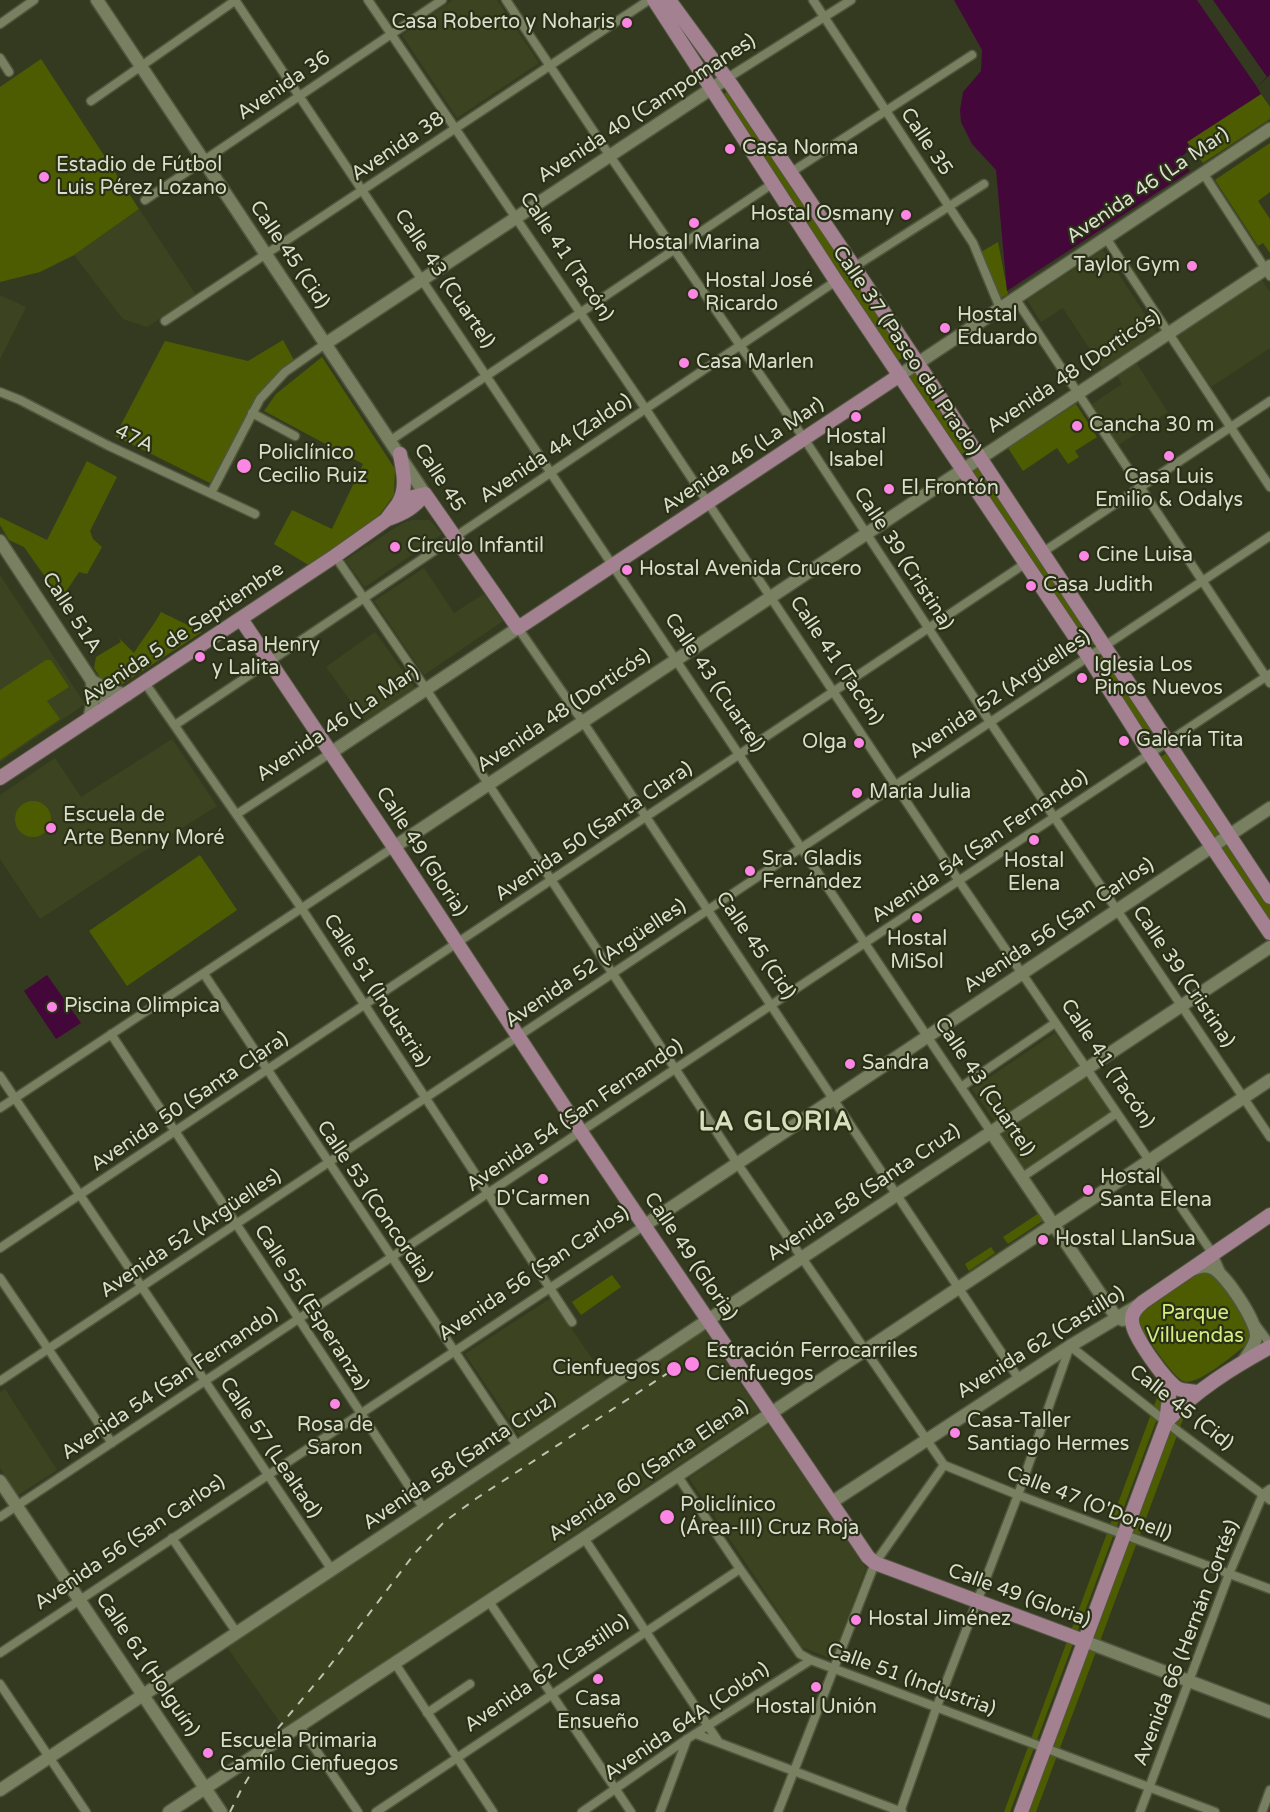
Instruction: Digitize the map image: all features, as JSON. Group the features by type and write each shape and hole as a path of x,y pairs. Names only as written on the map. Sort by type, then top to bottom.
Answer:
{"main road":[{"name":"Calle 37 (Paseo del Prado)","path":"654,0 772,184 1088,656 1150,754 1270,933"},
{"name":"Calle 37 (Paseo del Prado)","path":"669,0 726,79 854,267 1270,897"},
{"name":"Avenida 46 (La Mar)","path":"518,628 900,375"},
{"path":"400,454 405,480 402,508 429,513 443,520"},
{"name":"Avenida 5 de Septiembre","path":"0,778 222,632 402,508 415,507 425,494"},
{"name":"Calle 45","path":"425,494 455,537"},
{"name":"Calle 45 (Cid)","path":"455,537 518,628"},
{"path":"256,640 254,624 260,606"},
{"name":"Calle 49 (Gloria)","path":"241,619 332,752 581,1132 868,1557 875,1563 1084,1641"},
{"path":"222,632 240,632 256,640"},
{"name":"Avenida 62 (Castillo)","path":"1143,1302 1270,1215"},
{"path":"1134,1332 1131,1321 1135,1310 1143,1302"},
{"name":"Calle 43 (Cuartel)","path":"1134,1332 1168,1382"},
{"path":"1166,1422 1197,1392 1270,1346"},
{"path":"1168,1382 1180,1390 1197,1392"},
{"path":"1021,1812 1166,1422 1168,1382"}],"street":[{"path":"0,24 34,0"},
{"name":"Calle 45 (Cid)","path":"97,0 391,440"},
{"path":"91,101 235,0"},
{"name":"Calle 43 (Cuartel)","path":"235,0 1021,1178 1116,1317 1124,1320 1134,1332"},
{"name":"Calle 41 (Tacón)","path":"368,0 645,408 959,881 1213,1254 1223,1276 1270,1346"},
{"name":"Avenida 36","path":"146,200 442,0"},
{"name":"Calle 39 (Cristina)","path":"506,0 805,440 990,722 1270,1137"},
{"name":"Avenida 38","path":"165,321 649,0"},
{"name":"Calle 35","path":"813,0 973,243 1000,308"},
{"name":"Avenida 40 (Campomanes)","path":"211,493 260,399 285,372 726,79 851,0"},
{"path":"790,173 972,55"},
{"path":"0,58 9,72"},
{"name":"Avenida 46 (La Mar)","path":"900,375 1270,129"},
{"path":"1203,173 1269,270"},
{"path":"391,440 772,184"},
{"path":"854,267 984,184"},
{"path":"1106,238 1270,488"},
{"name":"Avenida 48 (Dorticós)","path":"0,1108 1078,393 1269,270"},
{"name":"Avenida 44 (Zaldo)","path":"175,725 836,280"},
{"path":"1015,298 1269,678"},
{"name":"47A","path":"0,392 255,514"},
{"path":"1043,552 1270,400"},
{"path":"252,413 296,436"},
{"name":"Calle 45","path":"391,440 425,494"},
{"name":"Avenida 52 (Argüelles)","path":"0,1381 1270,536"},
{"name":"Calle 51A","path":"0,541 109,707"},
{"path":"335,556 426,689 674,1070 944,1465 875,1563 778,1812"},
{"name":"Avenida 50 (Santa Clara)","path":"0,1248 1026,563"},
{"name":"Calle 45 (Cid)","path":"518,628 583,722 1019,1379"},
{"name":"Avenida 46 (La Mar)","path":"237,814 518,628"},
{"name":"Avenida 54 (San Fernando)","path":"0,1517 1168,742 1269,678"},
{"path":"92,681 109,690 127,695"},
{"path":"89,720 93,701 92,681"},
{"name":"Calle 51 (Industria)","path":"145,683 302,909 572,1322"},
{"name":"Avenida 56 (San Carlos)","path":"0,1653 1270,808"},
{"name":"Avenida 58 (Santa Cruz)","path":"0,1790 1270,947"},
{"name":"Calle 53 (Concordia)","path":"204,974 518,1447"},
{"path":"961,1087 1055,1023"},
{"name":"Calle 55 (Esperanza)","path":"111,1034 424,1509"},
{"name":"Calle 57 (Lealtad)","path":"0,1076 332,1570"},
{"name":"Avenida 60 (Santa Elena)","path":"169,1812 1270,1080"},
{"path":"1021,1178 1117,1113"},
{"path":"1194,1269 1206,1266 1223,1276"},
{"path":"0,1278 112,1443"},
{"name":"Avenida 62 (Castillo)","path":"832,1502 1070,1346 1143,1302"},
{"path":"1243,1362 1253,1347 1257,1335 1253,1321"},
{"path":"696,1734 901,1812 937,1706 1018,1496 1070,1346"},
{"name":"Calle 45 (Cid)","path":"1070,1346 1166,1422 1268,1494"},
{"name":"Calle 47 (O'Donell)","path":"944,1465 1018,1496 1270,1589"},
{"name":"Calle 51 (Industria)","path":"677,1475 794,1648 811,1660 1215,1812"},
{"name":"Calle 61 (Holguín)","path":"0,1481 221,1812"},
{"name":"Avenida 66 (Hernán Cortés)","path":"1140,1812 1229,1574 1268,1494"},
{"path":"172,1538 237,1633"},
{"path":"584,1538 718,1741"},
{"name":"Avenida 62 (Castillo)","path":"376,1812 740,1569"},
{"path":"488,1600 631,1812"},
{"name":"Calle 49 (Gloria)","path":"1084,1641 1270,1712"},
{"name":"Avenida 64A (Colón)","path":"582,1812 687,1739 811,1660"},
{"path":"394,1662 493,1812"},
{"path":"0,1684 86,1812"},
{"path":"428,1713 470,1684"},
{"path":"299,1725 358,1812"},
{"path":"660,1812 687,1739"},
{"path":"1262,1812 1270,1790"}],"shaded area":[{"path":"453,0 497,0 539,63 457,118 402,35"},
{"path":"954,0 1270,0 1270,75 1257,87 1261,94 1187,142 1191,149 1181,157 1190,171 1007,291 996,170 972,144 961,122 963,92 981,71 982,50"},
{"path":"139,209 196,295 147,327 123,319 74,255"},
{"path":"1103,250 1157,333 1102,368 1063,308 1041,322 1027,300"},
{"path":"1262,280 1270,292 1270,348 1211,387 1177,335"},
{"path":"0,295 26,307 0,359"},
{"path":"1135,361 1168,412 1117,446 1092,404 1122,384 1116,374"},
{"name":"Círculo Infantil","path":"411,520 430,520 442,534 365,587 345,560"},
{"path":"424,568 454,613 484,594 503,621 424,675 374,601"},
{"path":"0,575 85,704 0,762"},
{"path":"375,632 416,689 366,722 326,667"},
{"path":"172,739 217,806 40,919 0,859 0,795 55,758 81,797"},
{"name":"Piscina Olimpica","path":"47,975 81,1023 56,1039 24,991"},
{"path":"1055,1033 1080,1069 997,1125 972,1089"},
{"path":"1086,1075 1110,1112 1025,1169 1000,1133"},
{"path":"551,1298 609,1384 522,1439 465,1354"},
{"path":"704,1329 759,1411 284,1728 227,1647"},
{"path":"5,1389 57,1470 18,1495 0,1468 0,1392"},
{"path":"769,1424 866,1568 832,1659 802,1647 689,1478"}],"green space":[{"name":"Estadio de Fútbol Luis Pérez Lozano","path":"41,59 139,209 74,255 40,272 0,282 0,87"},
{"path":"730,90 907,355 895,362 719,97"},
{"path":"1261,94 1270,107 1270,119 1203,163 1187,142"},
{"path":"1270,143 1270,192 1258,201 1270,219 1270,253 1263,243 1258,246 1215,180"},
{"path":"998,242 1008,294 1001,298 981,252"},
{"path":"283,340 295,362 259,393 210,483 115,436 165,341 248,361"},
{"path":"322,357 395,469 394,495 375,521 310,566 274,544 292,510 332,529 363,464 264,411 276,394"},
{"path":"918,372 970,449 958,457 906,379"},
{"path":"1076,404 1097,437 1075,451 1079,457 1068,464 1057,448 1023,471 1008,448"},
{"path":"87,461 117,477 90,531 93,539 102,547 87,574 79,572 61,599 24,547 9,540 0,525 0,517 47,540"},
{"path":"981,466 1097,642 1087,649 970,474"},
{"path":"161,612 202,632 118,687 101,679 94,668 96,657 121,642 119,638 134,653"},
{"path":"1106,654 1159,736 1149,743 1095,661"},
{"path":"46,660 51,660 69,687 47,701 60,719 0,760 0,690"},
{"path":"1170,751 1270,903 1270,926 1159,758"},
{"path":"33,801 46,806 51,819 46,832 33,837 20,832 15,819 20,806"},
{"path":"200,855 237,910 127,986 89,931"},
{"path":"1039,1213 1044,1220 1008,1244 1003,1237"},
{"path":"991,1247 995,1253 969,1271 965,1264"},
{"name":"Parque Villuendas","path":"1206,1271 1215,1276 1249,1325 1249,1340 1246,1345 1206,1375 1189,1382 1183,1381 1168,1366 1142,1330 1138,1316 1140,1311 1195,1273"},
{"path":"612,1275 621,1287 581,1315 572,1302"},
{"path":"1161,1387 1164,1398 1158,1416 1010,1812 1004,1812"},
{"path":"1188,1406 1036,1812 1029,1812 1170,1433 1182,1409"}],"pier":[{"path":"1197,0 1213,0 1267,77 1257,87"}],"railway":[{"path":"230,1812 279,1727 325,1672 415,1553 444,1522 674,1369"}],"place":[{"name":"Casa Roberto y Noharis","path":"627,23"},
{"name":"Casa Norma","path":"730,149"},
{"name":"Estadio de Fútbol Luis Pérez Lozano","path":"44,177"},
{"name":"Hostal Osmany","path":"906,215"},
{"name":"Hostal Marina","path":"694,223"},
{"name":"Taylor Gym","path":"1192,266"},
{"name":"Hostal José Ricardo","path":"693,294"},
{"name":"Hostal Eduardo","path":"945,328"},
{"name":"Casa Marlen","path":"684,363"},
{"name":"Hostal Isabel","path":"856,417"},
{"name":"Cancha 30 m","path":"1077,426"},
{"name":"Casa Luis Emilio & Odalys","path":"1169,456"},
{"name":"Policlínico Cecilio Ruiz","path":"244,466"},
{"name":"El Frontón","path":"889,489"},
{"name":"Círculo Infantil","path":"395,547"},
{"name":"Cine Luisa","path":"1084,556"},
{"name":"Hostal Avenida Crucero","path":"627,570"},
{"name":"Casa Judith","path":"1031,586"},
{"name":"Casa Henry y Lalita","path":"200,657"},
{"name":"Iglesia Los Pinos Nuevos","path":"1082,678"},
{"name":"Galería Tita","path":"1124,741"},
{"name":"Olga","path":"859,743"},
{"name":"Maria Julia","path":"857,793"},
{"name":"Escuela de Arte Benny Moré","path":"51,828"},
{"name":"Hostal Elena","path":"1034,840"},
{"name":"Sra. Gladis Fernández","path":"750,871"},
{"name":"Hostal MiSol","path":"917,918"},
{"name":"Piscina Olimpica","path":"52,1007"},
{"name":"Sandra","path":"850,1064"},
{"name":"D'Carmen","path":"543,1179"},
{"name":"Hostal Santa Elena","path":"1088,1190"},
{"name":"Hostal LlanSua","path":"1043,1240"},
{"name":"Estración Ferrocarriles Cienfuegos","path":"692,1364"},
{"name":"Cienfuegos","path":"674,1369"},
{"name":"Rosa de Saron","path":"335,1404"},
{"name":"Casa-Taller Santiago Hermes","path":"955,1433"},
{"name":"Policlínico (Área-III) Cruz Roja","path":"667,1517"},
{"name":"Hostal Jiménez","path":"856,1620"},
{"name":"Casa Ensueño","path":"598,1679"},
{"name":"Hostal Unión","path":"816,1687"},
{"name":"Escuela Primaria Camilo Cienfuegos","path":"208,1753"}],"district":[{"name":"LA GLORIA","path":"776,1123"}]}
